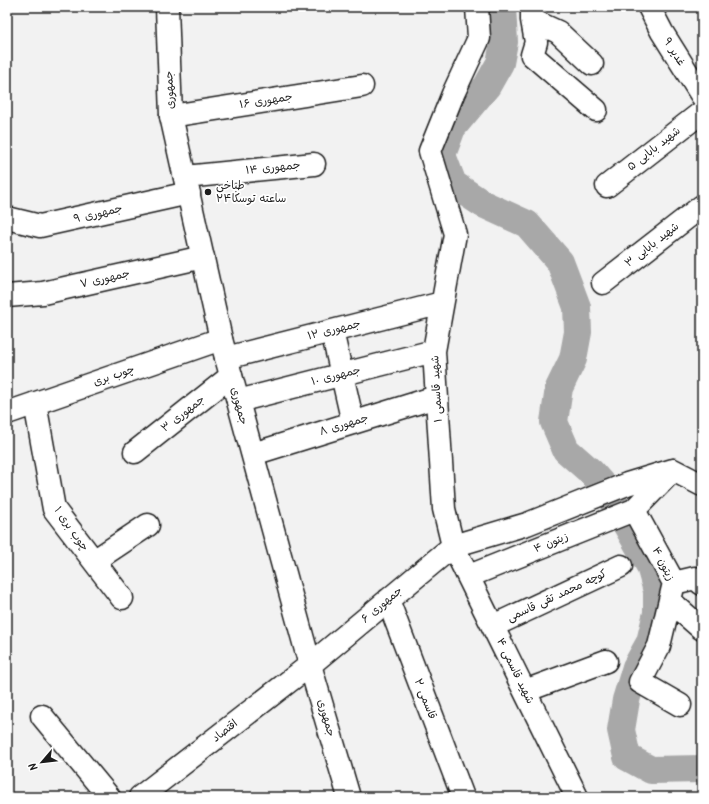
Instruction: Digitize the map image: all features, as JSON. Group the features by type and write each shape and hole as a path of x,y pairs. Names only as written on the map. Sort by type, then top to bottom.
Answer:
{"street":[{"name":"جمهوری","path":"167,7 171,116 226,358 310,664 349,797"},
{"name":"۱ شهید قاسمی","path":"453,546 444,509 434,351 455,234 430,151 453,94 479,38 477,7"},
{"name":"غدیر ۹","path":"649,7 662,32 702,96"},
{"path":"532,14 536,42 532,55 596,110"},
{"path":"532,14 558,32 592,64"},
{"name":"۱۶ جمهوری","path":"171,116 362,86"},
{"name":"۵ شهید بابایی","path":"607,186 702,112"},
{"name":"۱۴ جمهوری","path":"187,185 314,164"},
{"name":"۹ جمهوری","path":"7,218 40,226 187,185"},
{"name":"۳ شهید بابایی","path":"603,283 702,206"},
{"name":"۷ جمهوری","path":"7,296 43,293 203,257"},
{"name":"۱۲ جمهوری","path":"226,358 442,303"},
{"path":"332,331 353,423"},
{"name":"۱۰ جمهوری","path":"238,401 434,351"},
{"name":"چوب بری","path":"7,413 35,403 226,358"},
{"name":"۳ جمهوری","path":"135,452 226,358"},
{"name":"۸ جمهوری","path":"253,454 436,397"},
{"name":"۱ چوب بری","path":"35,403 54,509 122,598"},
{"path":"634,510 673,470"},
{"path":"453,546 527,524 627,484 673,470 702,486"},
{"name":"زیتون ۴","path":"468,576 634,510"},
{"name":"۴ زیتون","path":"634,510 672,592"},
{"path":"94,562 148,525"},
{"name":"۴ شهید قاسمی","path":"453,546 577,797"},
{"name":"جمهوری ۶","path":"310,664 453,546"},
{"name":"کوچه محمد تقی قاسمی","path":"492,626 621,566"},
{"path":"680,705 640,682 659,646 672,592 695,578 702,584"},
{"path":"672,592 702,629"},
{"name":"قاسمی ۲","path":"388,600 463,797"},
{"path":"525,691 606,661"},
{"name":"اقتصاد","path":"140,797 310,664"},
{"path":"42,716 109,797"}],"waterway":[{"path":"502,7 504,42 500,63 487,86 452,128 442,155 453,184 483,204 527,224 560,262 577,307 578,332 573,359 559,388 554,422 566,450 591,472 606,489 650,566 657,591 657,613 650,642 636,667 626,700 621,730 627,757 651,770 702,769"}],"place":[{"name":"طباخی ۲۴ساعته توسکا","path":"208,192"}]}
